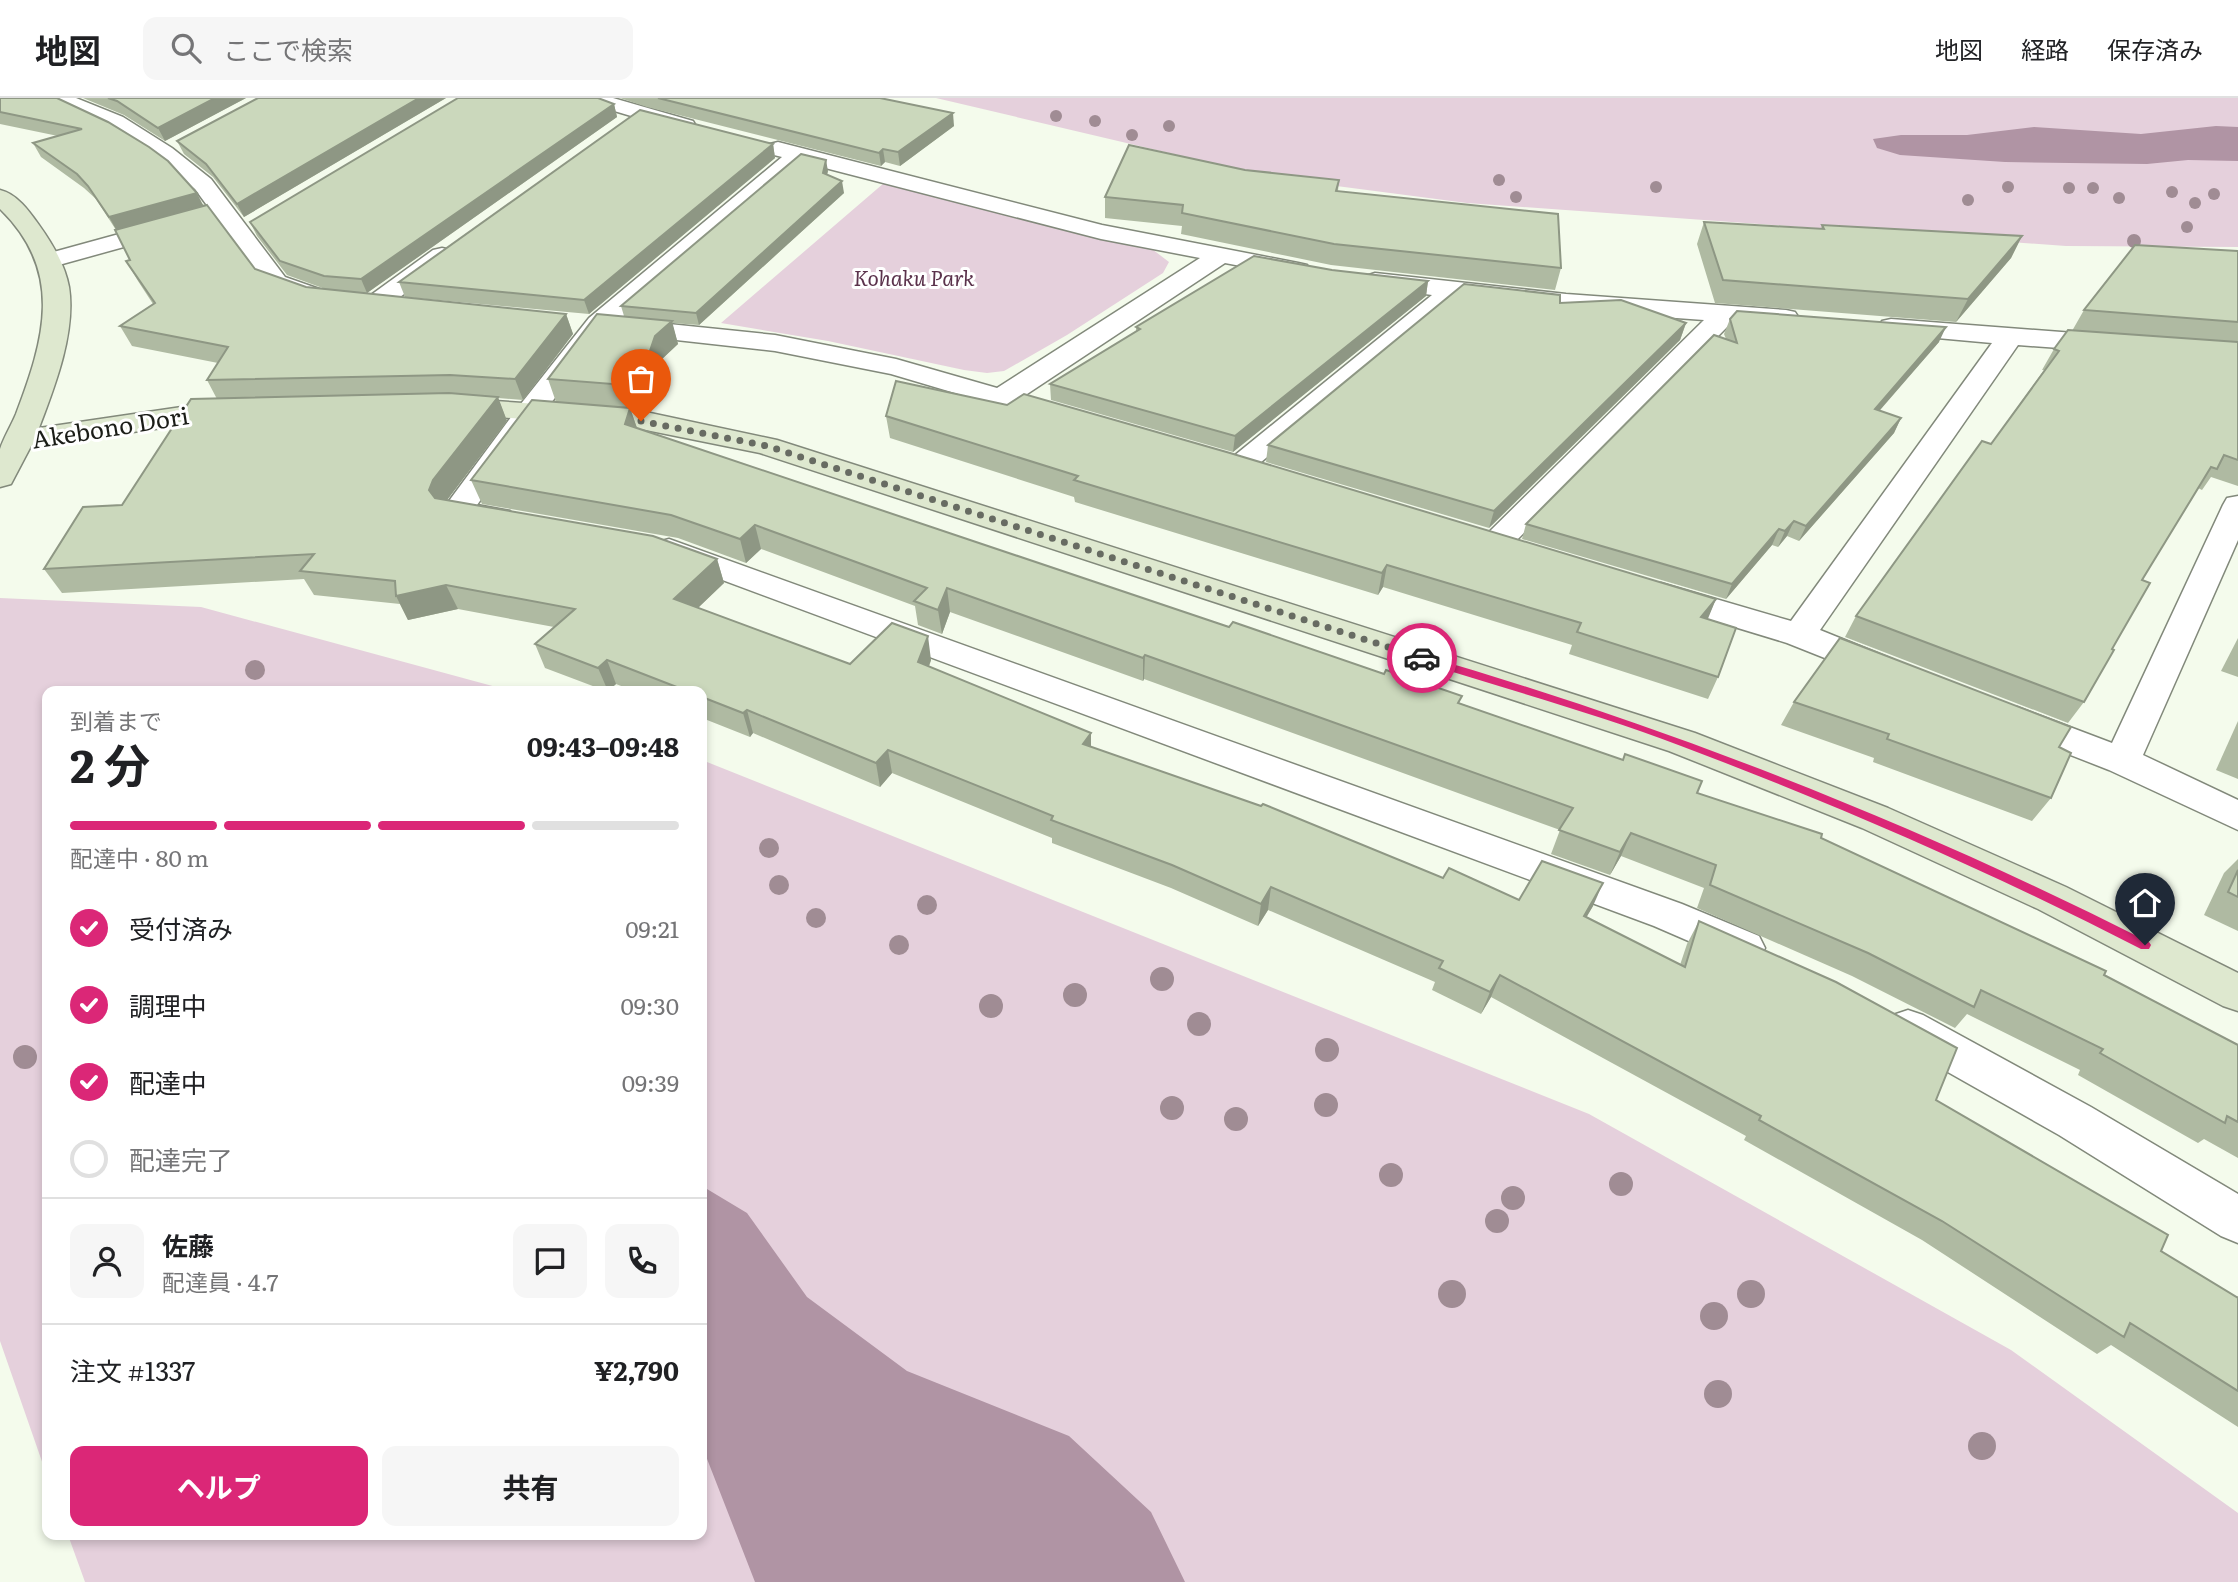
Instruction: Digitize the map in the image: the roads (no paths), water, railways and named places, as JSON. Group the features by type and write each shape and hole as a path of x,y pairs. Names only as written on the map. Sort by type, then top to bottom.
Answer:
{"street":[{"path":"591,98 639,114 706,131"},
{"path":"67,99 175,147 203,184 223,221 276,282 326,300 412,308"},
{"path":"617,130 639,114"},
{"path":"759,144 1101,232 1319,273"},
{"path":"525,522 457,512 530,411 585,323 798,154"},
{"path":"0,197 11,205 41,247 48,261 57,296 50,349 20,439 0,478"},
{"path":"48,261 223,221"},
{"path":"353,303 462,241"},
{"path":"1001,398 1220,256"},
{"path":"1358,279 1452,291 1807,320"},
{"path":"1239,466 1452,291"},
{"path":"1496,544 1726,313"},
{"path":"585,323 775,343 896,367 1094,424"},
{"path":"1861,324 2144,346"},
{"path":"1798,635 2010,337"},
{"path":"421,406 530,411 641,421 767,446 1682,742 1875,818 2052,898 2238,993"},
{"name":"Akebono Dori","path":"20,439 202,412 267,410"},
{"path":"2122,761 2238,505"},
{"path":"642,543 667,548 774,586 1668,915 1776,963"},
{"path":"1640,588 1798,635 1902,676"},
{"path":"1993,711 2122,761 2238,816"},
{"path":"1882,1014 1997,1076 2238,1220"}],"park label":[{"name":"Kohaku Park","path":"914,276"}]}
